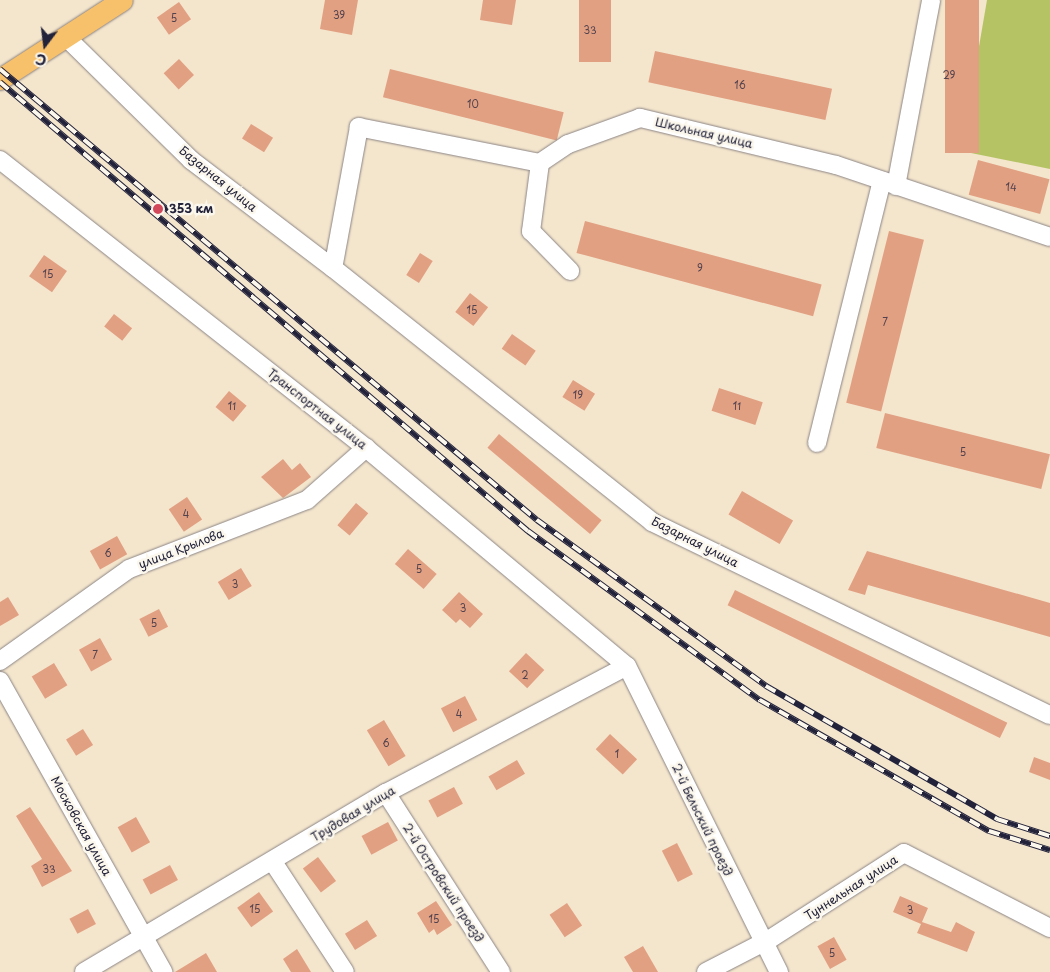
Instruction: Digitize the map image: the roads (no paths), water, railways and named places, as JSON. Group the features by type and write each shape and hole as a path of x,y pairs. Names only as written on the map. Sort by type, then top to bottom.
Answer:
{"main road":[{"path":"0,79 67,38 122,0"}],"street":[{"path":"817,444 889,184 932,0"},
{"name":"Базарная улица","path":"67,38 191,160 334,268 652,522 1050,715"},
{"name":"Школьная улица","path":"540,163 568,144 640,118 836,165 1050,237"},
{"path":"334,268 359,127 540,163 531,231 570,271"},
{"name":"Транспортная улица","path":"0,160 366,448 628,666"},
{"name":"улица Крылова","path":"0,661 129,569 307,500 366,448"},
{"name":"Трудовая улица","path":"84,972 145,940 386,793 628,666"},
{"name":"2-й Бельский проезд","path":"628,666 763,943 779,972"},
{"name":"Московская улица","path":"0,681 163,972"},
{"name":"2-й Островский проезд","path":"386,793 501,972"},
{"name":"Туннельная улица","path":"706,972 763,943 904,853 1050,928"},
{"path":"273,862 345,972"}],"railway":[{"path":"0,69 537,520 766,686 997,819 1050,836"},
{"path":"0,82 528,531 760,700 989,831 1050,850"}],"place":[{"name":"353 км","path":"158,209"}]}
